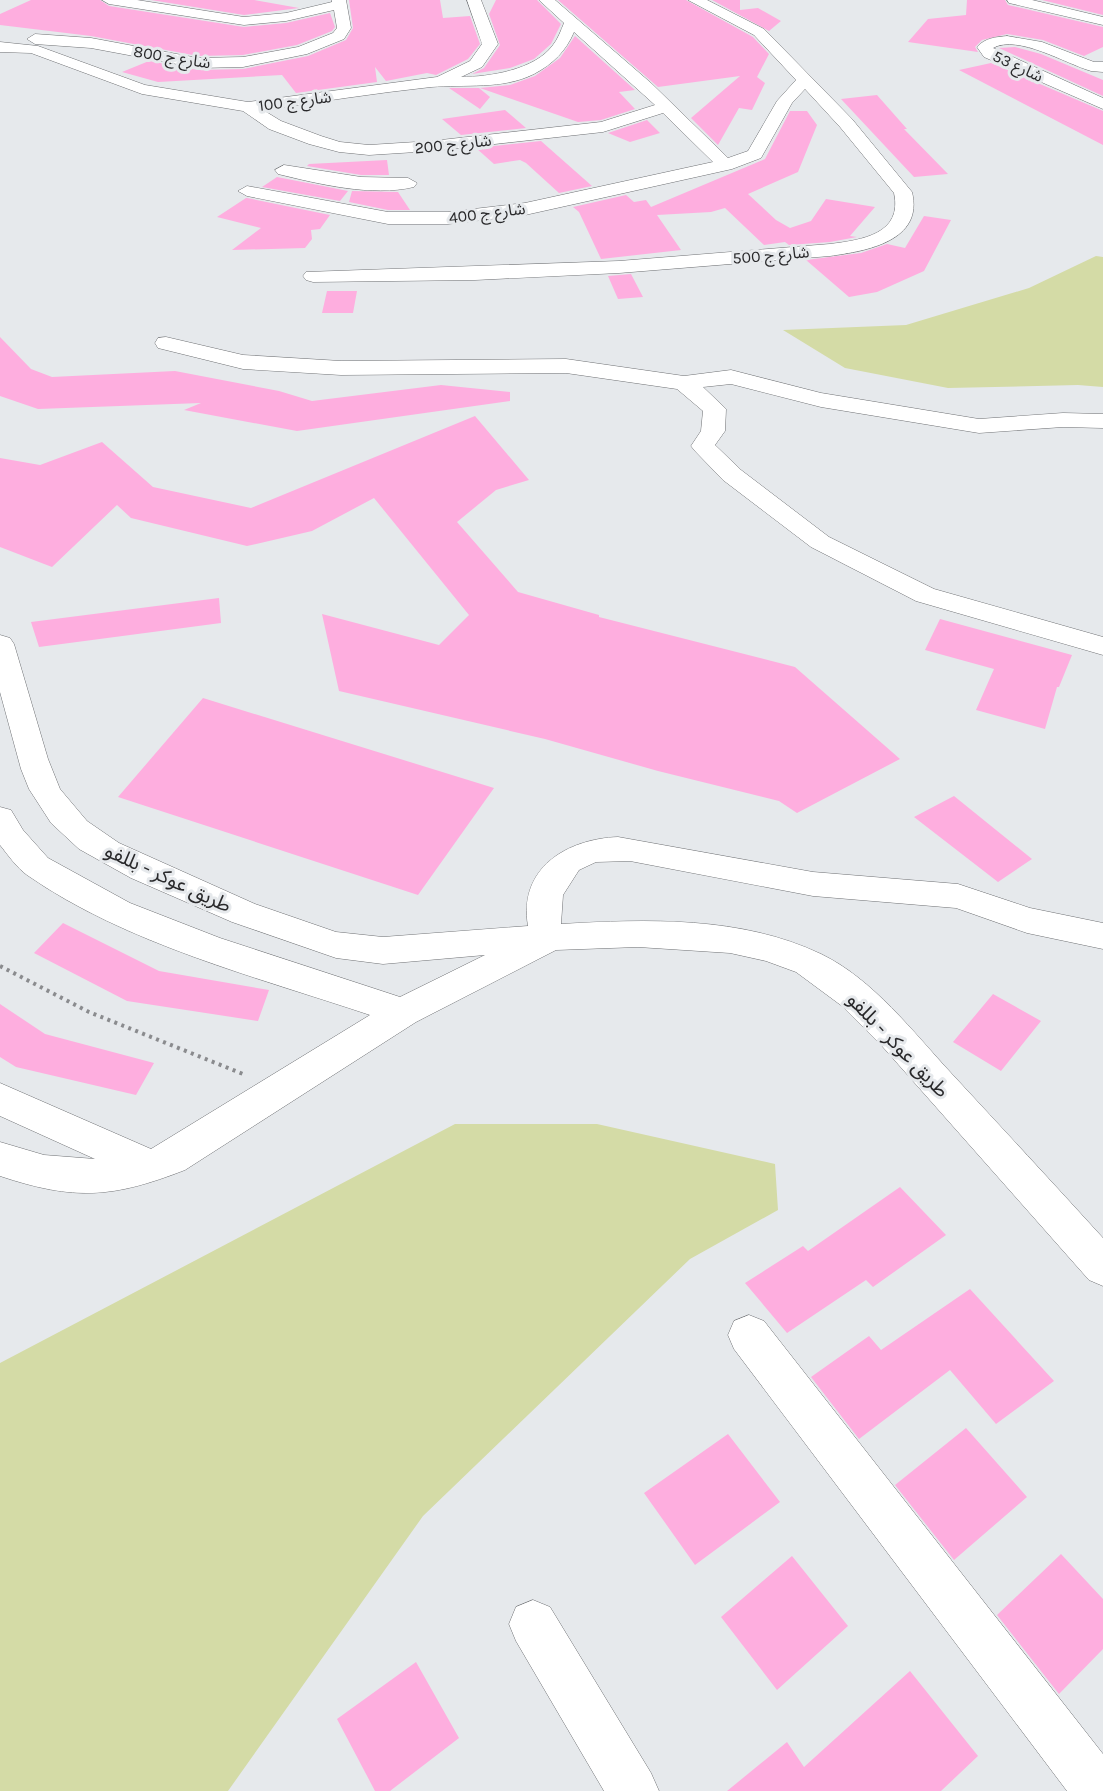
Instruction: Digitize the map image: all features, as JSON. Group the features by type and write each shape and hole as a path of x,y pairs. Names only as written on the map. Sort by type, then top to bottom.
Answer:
{"street":[{"path":"109,0 244,21 286,17 339,3"},
{"path":"433,82 476,64 488,48 491,40 474,0"},
{"path":"546,0 645,86 726,165"},
{"name":"شارع ج 500","path":"313,276 476,274 619,267 850,248 883,237 897,227 906,214 908,204 903,192 859,138 759,32 736,18 694,0"},
{"path":"1014,0 1103,21"},
{"name":"شارع ج 800","path":"0,39 68,41 198,63 229,63 287,55 330,41 344,28 339,3"},
{"name":"شارع ج 100","path":"0,47 33,49 142,89 248,107 433,82 485,81 522,73 559,49 572,22"},
{"name":"شارع 53","path":"1099,68 1020,41 995,40 985,47 989,54 1103,104"},
{"name":"شارع ج 400","path":"284,170 247,191 365,215 428,220 525,209 726,165 755,153 785,101 804,81"},
{"name":"شارع ج 200","path":"248,107 275,124 328,144 360,150 391,150 585,130 612,125 665,107"},
{"path":"284,170 328,144"},
{"path":"284,170 333,180 386,185 408,183"},
{"path":"166,343 243,362 340,368 566,366 684,383 731,377 820,400 979,426 1063,420 1103,421"},
{"path":"684,383 715,409 713,431 704,446 732,475 820,542 925,595 1103,646"},
{"name":"طريق عوكر - بللفو","path":"0,645 36,771 50,800 75,829 100,848 219,903 328,943 358,949 402,951 453,944 683,935 723,939 772,949 810,963 853,996 895,1036 1103,1267"},
{"path":"0,818 12,838 37,866 118,912 208,947 403,1012"},
{"path":"0,1159 32,1171 77,1178 116,1176 152,1167 199,1142 403,1012 548,939 542,918 544,895 556,875 564,863 573,856 603,848 630,849 813,884 958,896 1027,920 1103,936"},
{"path":"0,1099 152,1167"},
{"path":"749,1335 1099,1791"},
{"path":"533,1624 633,1791"}],"path":[{"path":"0,966 34,987 79,1008 279,1090"}],"green space":[{"path":"1096,256 1103,257 1103,387 1078,385 948,388 845,368 783,330 906,325 1029,288"},
{"path":"455,1124 597,1124 775,1164 778,1210 690,1259 423,1516 228,1791 0,1791 0,1363"}],"building":[{"path":"31,0 100,0 109,6 244,27 286,23 330,13 335,27 332,31 297,45 243,55 198,56 91,36 0,25 0,14"},
{"path":"151,0 254,0 299,8 244,15"},
{"path":"349,0 440,0 443,18 470,16 480,44 468,59 436,75 427,73 386,81 375,67 377,82 296,93 282,75 158,82 122,72 149,61 198,70 243,69 308,56 346,40 353,28"},
{"path":"496,0 537,0 561,24 551,44 534,59 510,68 472,74 484,68 500,45 489,14"},
{"path":"558,0 686,0 753,37 769,54 757,77 765,83 752,110 739,108 718,145 691,118 740,76 658,87"},
{"path":"712,0 740,0 740,10 758,8 781,21 769,31"},
{"path":"967,0 1005,0 1008,5 1103,27 1103,47 1084,56 1043,40 1007,34 982,40 975,47 978,52 908,42 928,19 966,15"},
{"path":"1042,0 1103,0 1103,15"},
{"path":"575,36 635,90 619,92 635,109 601,120 578,122 480,88 510,85 535,76 560,58"},
{"path":"1015,47 1041,54 1103,80 1103,96 999,48"},
{"path":"991,63 1103,111 1103,145 959,70"},
{"path":"449,88 479,88 490,97 480,109"},
{"path":"877,95 907,129 904,129 948,174 914,177 841,99"},
{"path":"505,110 526,128 461,135 442,119"},
{"path":"790,111 807,111 817,125 798,172 748,194 776,220 790,228 811,221 826,199 875,207 850,236 857,237 830,242 789,245 785,242 764,245 725,208 711,212 657,215 681,250 601,259 579,212 573,207 626,195 634,202 646,200 651,207 765,159"},
{"path":"647,120 660,133 630,142 608,133"},
{"path":"541,141 592,186 559,193 526,163 520,160 494,164 476,148"},
{"path":"387,160 389,175 361,175 307,166 309,164"},
{"path":"277,177 348,191 340,201 262,187"},
{"path":"352,191 398,192 410,210 388,210 349,202"},
{"path":"246,198 330,215 320,229 311,230 312,239 305,248 232,250 261,228 217,217"},
{"path":"924,216 951,220 924,271 877,292 849,297 806,260 861,253 887,244 905,248"},
{"path":"631,274 643,297 618,299 608,276"},
{"path":"327,291 357,291 353,313 322,313"},
{"path":"0,337 31,369 52,377 175,371 279,391 312,401 441,385 510,392 510,401 297,431 184,410 201,403 38,409 0,396"},
{"path":"475,416 529,480 496,490 457,522 518,592 599,615 599,617 795,667 900,759 797,813 779,801 658,771 545,739 339,691 322,614 439,645 469,615 374,498 312,531 247,546 131,518 117,505 52,567 0,547 0,458 40,465 102,442 153,487 251,508"},
{"path":"219,598 221,623 39,647 31,622"},
{"path":"940,619 1072,655 1059,687 1057,687 1045,729 976,710 994,669 925,650"},
{"path":"203,698 494,788 418,895 118,797"},
{"path":"954,796 1032,859 998,882 914,817"},
{"path":"63,923 159,971 269,990 258,1021 127,1001 34,953"},
{"path":"993,994 1041,1021 1001,1071 953,1042"},
{"path":"0,1004 45,1034 154,1063 136,1095 16,1067 0,1057"},
{"path":"900,1187 946,1235 873,1287 866,1280 787,1333 745,1283 803,1246 808,1251"},
{"path":"970,1289 1054,1381 996,1424 950,1370 859,1439 811,1377 869,1336 881,1350"},
{"path":"966,1428 1027,1497 954,1560 895,1485"},
{"path":"728,1434 780,1502 695,1565 644,1493"},
{"path":"1061,1554 1103,1599 1103,1649 1059,1694 997,1615"},
{"path":"792,1556 848,1626 777,1690 721,1617"},
{"path":"416,1662 459,1738 390,1791 375,1791 337,1719"},
{"path":"910,1671 978,1756 941,1791 727,1791 787,1742 804,1767"}]}
